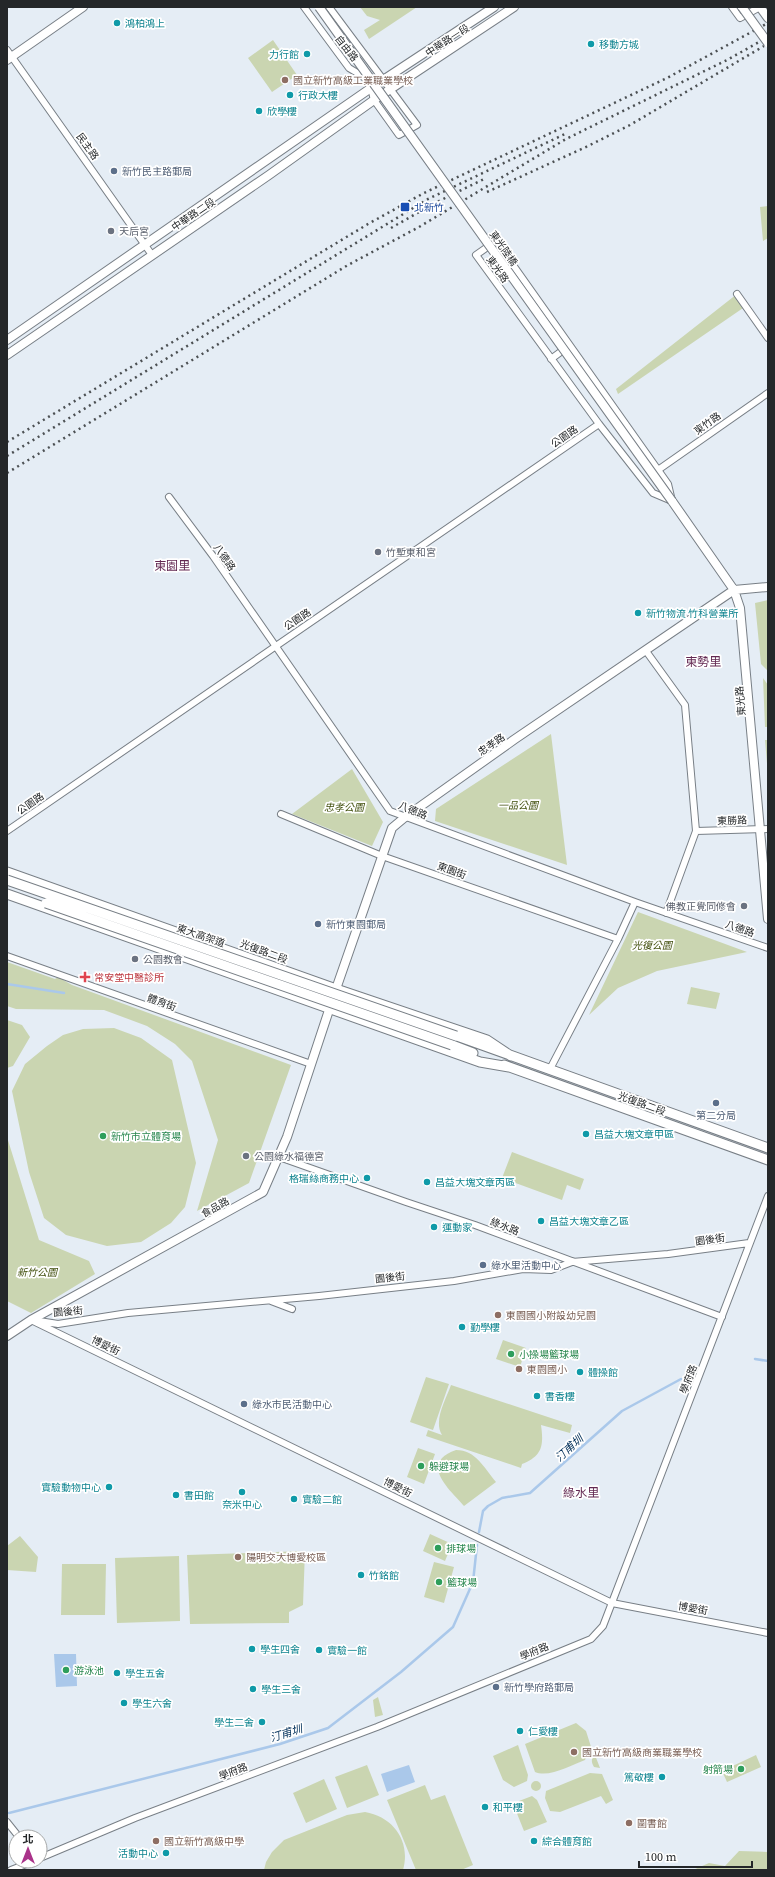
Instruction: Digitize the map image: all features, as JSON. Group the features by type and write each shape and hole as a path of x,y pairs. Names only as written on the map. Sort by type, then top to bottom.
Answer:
{"main road":[{"name":"光復路二段","path":"7,872 336,989 487,1040 511,1056"},
{"name":"東大高架道","path":"7,880 456,1036"},
{"path":"7,889 46,903 61,902 290,984 330,1009"},
{"name":"光復路二段","path":"7,894 480,1062 509,1067"},
{"name":"光復路二段","path":"46,903 452,1045 768,1160"},
{"name":"光復路二段","path":"456,1036 768,1148"}],"street":[{"path":"9,56 83,7"},
{"name":"自由路","path":"304,7 349,68 364,77 371,88 374,100 398,135 417,125 329,7"},
{"name":"東光陸橋","path":"320,7 672,501"},
{"name":"中華路一段","path":"383,80 494,7"},
{"name":"中華路一段","path":"390,89 514,7"},
{"path":"732,7 740,18 760,7 768,18"},
{"path":"742,7 768,43"},
{"name":"民主路","path":"9,56 146,244 152,255"},
{"name":"中華路二段","path":"7,340 383,80"},
{"name":"中華路二段","path":"7,355 269,175 390,89"},
{"name":"東光路","path":"672,501 653,493 599,424 476,255 496,241 668,484 672,501 734,590 740,608 764,829 768,919"},
{"path":"737,294 768,338"},
{"path":"551,359 571,345"},
{"name":"東竹路","path":"658,470 768,393"},
{"name":"公園路","path":"7,831 599,424"},
{"name":"八德路","path":"168,497 212,556 390,811 404,818 635,902 768,948"},
{"name":"忠孝路","path":"330,1009 392,828 515,739 734,590 768,587"},
{"path":"646,651 685,705 696,831 666,913"},
{"name":"東園街","path":"281,814 382,856 618,939"},
{"name":"東勝路","path":"696,831 764,829"},
{"path":"550,1069 618,939 635,902"},
{"name":"體育街","path":"7,956 311,1064"},
{"name":"食品路","path":"7,1336 32,1320 263,1192 287,1137 330,1009"},
{"name":"綠水路","path":"279,1156 406,1202 475,1225 722,1317"},
{"name":"學府路","path":"48,1855 135,1818 378,1727 591,1639 604,1626 768,1196"},
{"name":"園後街","path":"32,1320 58,1324 128,1313 270,1300 454,1280 523,1269 551,1270 572,1262 668,1254 749,1243"},
{"path":"270,1300 292,1309"},
{"name":"博愛街","path":"32,1320 612,1603 768,1633"}],"green space":[{"path":"360,7 417,7 369,39 364,30 380,20 367,16"},
{"path":"273,40 297,75 272,92 248,58"},
{"path":"768,206 768,238 763,241 760,207"},
{"path":"737,294 746,306 618,394 616,389"},
{"path":"768,600 768,671 761,664 755,603"},
{"path":"763,678 768,685 768,727 765,727"},
{"name":"一品公園","path":"551,734 567,865 435,821 436,809"},
{"path":"765,740 768,740 768,775"},
{"name":"忠孝公園","path":"352,769 383,822 372,846 292,814"},
{"name":"光復公園","path":"638,912 747,952 657,971 618,988 589,1015"},
{"path":"7,962 55,979 58,977 72,985 291,1065 249,1183 197,1211 218,1140 192,1061 175,1044 147,1026 104,1010 16,1009 7,1006"},
{"path":"691,987 720,993 716,1009 687,1004"},
{"path":"7,1020 22,1025 30,1037 13,1066 7,1068"},
{"name":"新竹市立體育場","path":"114,1028 141,1038 172,1060 196,1163 185,1207 171,1223 141,1242 107,1246 66,1235 44,1218 29,1172 12,1091 25,1064 63,1035 83,1029"},
{"name":"新竹公園","path":"7,1137 39,1240 89,1261 95,1274 31,1313 7,1301"},
{"path":"512,1152 584,1179 580,1190 567,1185 562,1200 502,1178"},
{"name":"小操場籃球場","path":"503,1340 526,1348 520,1367 496,1359"},
{"path":"426,1377 449,1384 433,1430 410,1422"},
{"path":"451,1385 572,1425 570,1433 541,1425 542,1444 538,1454 522,1464 521,1468 426,1436 428,1430 442,1435 439,1423 441,1410"},
{"name":"躲避球場","path":"418,1448 435,1454 424,1484 407,1477"},
{"path":"456,1450 469,1453 474,1456 496,1482 464,1506 445,1485 440,1477 438,1469 439,1462 445,1455"},
{"name":"排球場","path":"430,1534 452,1544 445,1561 423,1551"},
{"path":"20,1536 38,1557 36,1572 7,1570 7,1546"},
{"path":"305,1551 303,1605 289,1612 289,1623 190,1624 187,1555"},
{"path":"179,1556 180,1621 117,1623 115,1558"},
{"name":"籃球場","path":"434,1562 454,1567 444,1603 424,1597"},
{"path":"62,1564 106,1564 105,1615 61,1615"},
{"path":"378,1697 383,1715 375,1717 373,1700"},
{"path":"576,1723 586,1731 592,1750 587,1754 585,1760 554,1772 535,1772 525,1744"},
{"path":"518,1745 528,1775 527,1781 514,1787 503,1780 493,1756"},
{"path":"595,1755 600,1768 594,1767 592,1764 592,1759"},
{"name":"射箭場","path":"756,1755 761,1767 727,1782 722,1771"},
{"path":"367,1765 379,1795 347,1808 335,1777"},
{"path":"590,1773 602,1774 613,1800 606,1804 601,1796 560,1812 550,1811 545,1798 546,1791"},
{"path":"324,1779 337,1809 306,1823 293,1793"},
{"path":"534,1781 538,1781 541,1786 538,1791 534,1791 531,1788 531,1784"},
{"path":"425,1785 431,1800 445,1795 473,1865 461,1870 416,1870 387,1800"},
{"path":"532,1796 537,1800 547,1822 524,1831 516,1811 519,1801"},
{"path":"365,1812 384,1819 398,1832 405,1850 403,1870 264,1870 266,1862 272,1852 284,1840 347,1815"},
{"path":"739,1851 768,1852 768,1870 693,1870 709,1863 725,1866"}],"water":[{"name":"游泳池","path":"54,1654 76,1654 77,1686 56,1687"},
{"path":"409,1765 415,1782 387,1792 381,1774"}],"waterway":[{"path":"7,984 64,993"},
{"name":"汀甫圳","path":"755,1359 768,1361"},
{"name":"汀甫圳","path":"479,1532 483,1511 488,1506 502,1498 530,1493 622,1411 681,1379"},
{"name":"汀甫圳","path":"9,1813 280,1744 328,1728 401,1672 453,1627 473,1582 477,1545"}],"railway":[{"path":"7,442 368,224 424,193 667,78 768,23"},
{"path":"7,473 348,265 419,227 566,139 727,60 768,37"},
{"path":"487,192 586,147 630,125 764,46"},
{"path":"7,456 428,199 565,134"},
{"path":"391,228 433,204 484,179"}],"place":[{"name":"鴻柏鴻上","path":"117,23"},
{"name":"移動方城","path":"591,44"},
{"name":"力行館","path":"307,54"},
{"name":"國立新竹高級工業職業學校","path":"285,80"},
{"name":"行政大樓","path":"290,95"},
{"name":"欣學樓","path":"259,111"},
{"name":"新竹民主路郵局","path":"114,171"},
{"name":"北新竹","path":"405,207"},
{"name":"天后宮","path":"111,231"},
{"name":"竹塹東和宮","path":"378,552"},
{"name":"新竹物流 竹科營業所","path":"638,613"},
{"name":"佛教正覺同修會","path":"744,906"},
{"name":"新竹東園郵局","path":"318,924"},
{"name":"公園教會","path":"135,959"},
{"name":"常安堂中醫診所","path":"85,977"},
{"name":"第二分局","path":"716,1103"},
{"name":"昌益大塊文章甲區","path":"586,1134"},
{"name":"新竹市立體育場","path":"103,1136"},
{"name":"公園綠水福德宮","path":"246,1156"},
{"name":"格瑞絲商務中心","path":"367,1178"},
{"name":"昌益大塊文章丙區","path":"427,1182"},
{"name":"昌益大塊文章乙區","path":"541,1221"},
{"name":"運動家","path":"434,1227"},
{"name":"綠水里活動中心","path":"483,1265"},
{"name":"東園國小附設幼兒園","path":"498,1315"},
{"name":"勤學樓","path":"462,1327"},
{"name":"小操場籃球場","path":"511,1354"},
{"name":"東園國小","path":"519,1369"},
{"name":"體操館","path":"580,1372"},
{"name":"書香樓","path":"537,1396"},
{"name":"綠水市民活動中心","path":"244,1404"},
{"name":"躲避球場","path":"421,1466"},
{"name":"實驗動物中心","path":"109,1487"},
{"name":"奈米中心","path":"242,1492"},
{"name":"書田館","path":"176,1495"},
{"name":"實驗二館","path":"294,1499"},
{"name":"排球場","path":"438,1548"},
{"name":"陽明交大博愛校區","path":"238,1557"},
{"name":"竹銘館","path":"361,1575"},
{"name":"籃球場","path":"439,1582"},
{"name":"學生四舍","path":"252,1649"},
{"name":"實驗一館","path":"319,1650"},
{"name":"游泳池","path":"66,1670"},
{"name":"學生五舍","path":"117,1673"},
{"name":"新竹學府路郵局","path":"496,1687"},
{"name":"學生三舍","path":"253,1689"},
{"name":"學生六舍","path":"124,1703"},
{"name":"學生二舍","path":"262,1722"},
{"name":"仁愛樓","path":"520,1731"},
{"name":"國立新竹高級商業職業學校","path":"574,1752"},
{"name":"射箭場","path":"741,1769"},
{"name":"篤敬樓","path":"662,1777"},
{"name":"和平樓","path":"485,1807"},
{"name":"圖書館","path":"629,1823"},
{"name":"國立新竹高級中學","path":"156,1841"},
{"name":"綜合體育館","path":"534,1841"},
{"name":"活動中心","path":"166,1853"}],"district":[{"name":"東園里","path":"172,566"},
{"name":"東勢里","path":"703,662"},
{"name":"綠水里","path":"581,1493"}]}
